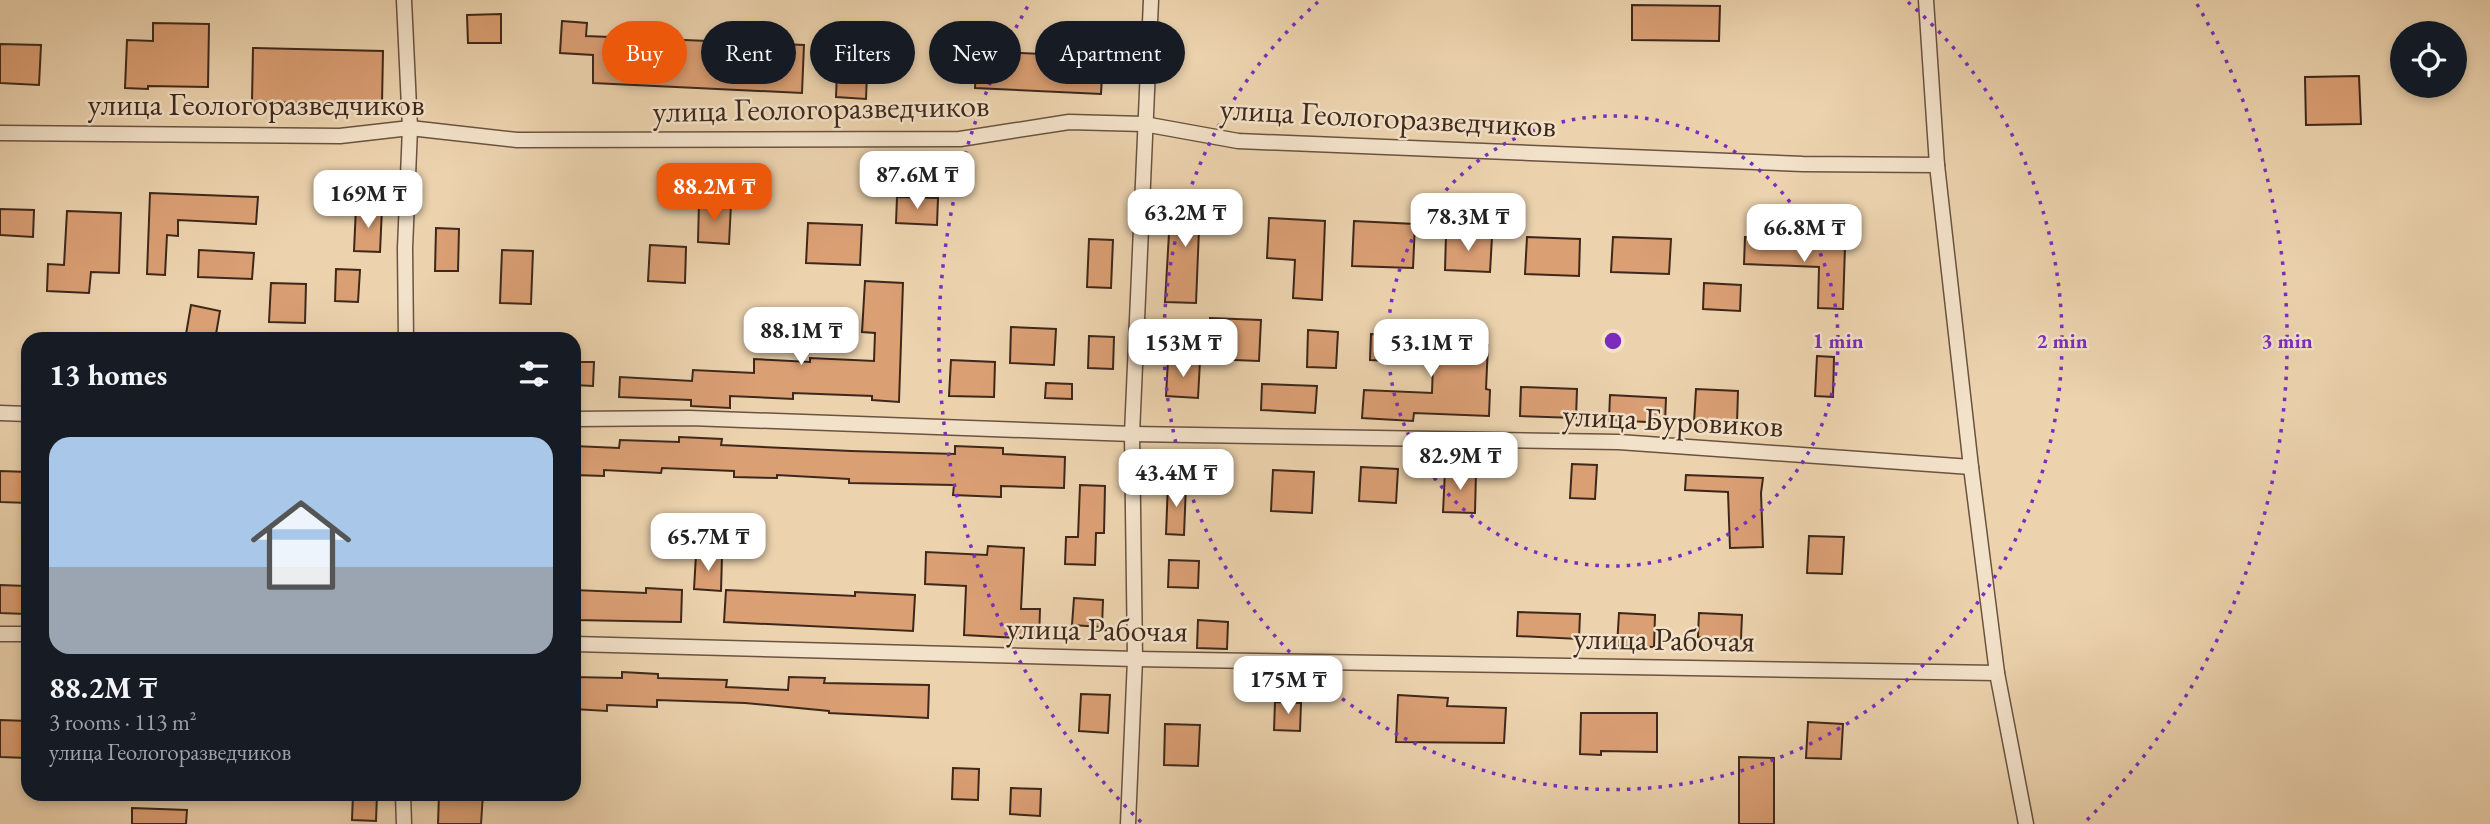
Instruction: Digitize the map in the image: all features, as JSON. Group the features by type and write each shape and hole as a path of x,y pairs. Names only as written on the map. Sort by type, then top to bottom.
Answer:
{"street":[{"path":"404,0 410,128 405,248 406,332"},
{"path":"1128,824 1135,659 1132,434 1151,0"},
{"path":"1926,0 1937,165 1971,467 1997,673 2026,824"},
{"name":"улица Геологоразведчиков","path":"0,133 340,136 410,128 517,140 960,139 1069,122 1144,124 1238,141 1803,164 1937,165"},
{"path":"0,413 21,414"},
{"name":"улица Буровиков","path":"581,419 690,418 1132,434 1619,442 1971,467"},
{"path":"0,634 21,634"},
{"name":"улица Рабочая","path":"581,644 1135,659 1997,673"},
{"path":"403,801 404,824"}],"building":[{"path":"1632,5 1720,6 1719,41 1632,40"},
{"path":"501,14 501,43 468,43 467,15"},
{"path":"562,21 587,23 586,36 602,37 602,83 593,83 593,55 560,53"},
{"path":"153,23 209,24 208,87 125,88 127,40 153,41"},
{"path":"687,40 701,41 701,84 796,84 796,45 804,45 802,93 614,84 687,84"},
{"path":"0,44 41,45 39,85 0,83"},
{"path":"253,48 383,51 382,104 252,102"},
{"path":"1021,53 1035,54 1035,84 1102,84 1101,94 975,88 975,84 1021,84"},
{"path":"2359,76 2361,124 2306,125 2305,77"},
{"path":"836,84 867,84 866,99 836,97"},
{"path":"150,193 258,197 256,224 178,220 178,236 167,235 165,275 147,274"},
{"path":"897,197 938,198 937,225 896,223"},
{"path":"1171,199 1210,201 1208,229 1199,229 1196,303 1165,302"},
{"path":"699,202 731,204 729,244 698,242"},
{"path":"356,207 382,208 380,252 354,251"},
{"path":"0,209 34,210 33,237 0,235"},
{"path":"67,211 121,213 119,273 91,272 89,293 47,291 48,264 64,265"},
{"path":"1269,218 1325,221 1322,300 1293,298 1295,260 1267,258"},
{"path":"1354,221 1415,224 1413,268 1352,266"},
{"path":"808,223 862,225 860,265 806,263"},
{"path":"436,228 459,229 458,271 435,271"},
{"path":"1446,235 1492,237 1490,272 1445,270"},
{"path":"1527,237 1580,239 1579,276 1525,274"},
{"path":"1613,237 1671,239 1669,274 1611,272"},
{"path":"1745,237 1799,240 1799,244 1845,246 1843,309 1818,308 1819,267 1744,264"},
{"path":"1089,239 1113,240 1111,288 1087,287"},
{"path":"650,245 686,247 685,283 648,281"},
{"path":"199,250 254,253 252,279 198,277"},
{"path":"502,250 533,251 531,304 500,303"},
{"path":"336,269 360,270 358,302 335,301"},
{"path":"865,281 903,283 899,402 872,400 872,396 793,393 793,399 730,396 730,408 691,406 691,400 619,397 620,377 692,381 693,370 754,373 754,359 874,361 875,333 862,332"},
{"path":"271,283 306,284 305,323 269,322"},
{"path":"1704,283 1741,285 1740,311 1703,309"},
{"path":"191,305 220,311 216,332 186,332"},
{"path":"1210,318 1261,320 1259,361 1209,359"},
{"path":"1011,327 1056,329 1054,365 1010,363"},
{"path":"1308,330 1338,332 1336,368 1307,367"},
{"path":"1371,334 1425,336 1425,342 1488,345 1486,389 1490,390 1489,416 1414,413 1413,421 1362,418 1364,390 1432,393 1433,363 1370,360"},
{"path":"1089,336 1114,337 1113,369 1088,368"},
{"path":"1817,356 1834,357 1833,397 1815,396"},
{"path":"951,360 995,362 994,397 949,396"},
{"path":"1168,360 1200,361 1198,398 1166,396"},
{"path":"581,362 594,362 593,386 581,385"},
{"path":"1046,383 1072,384 1072,399 1045,398"},
{"path":"1262,384 1317,386 1315,413 1261,410"},
{"path":"1521,387 1577,389 1576,418 1520,416"},
{"path":"1696,389 1738,391 1737,424 1694,422"},
{"path":"1610,395 1666,398 1665,423 1609,420"},
{"path":"679,437 722,439 721,445 955,454 955,446 1003,448 1003,454 1065,457 1064,488 1001,486 1001,497 953,495 954,485 849,483 849,479 777,475 777,478 734,477 734,471 662,468 661,473 604,470 604,476 581,475 581,446 619,448 620,440 679,442"},
{"path":"1572,464 1597,465 1595,499 1570,498"},
{"path":"1361,467 1398,469 1396,503 1359,501"},
{"path":"1273,470 1314,472 1312,513 1271,511"},
{"path":"0,471 21,472 21,503 0,502"},
{"path":"1445,471 1476,472 1475,513 1443,512"},
{"path":"1686,475 1763,478 1763,547 1730,548 1728,492 1685,490"},
{"path":"1168,483 1186,484 1184,535 1166,534"},
{"path":"1080,485 1105,486 1104,533 1096,533 1095,565 1065,564 1066,537 1078,537"},
{"path":"1809,536 1844,537 1842,574 1807,573"},
{"path":"988,546 1024,548 1021,609 1040,609 1039,639 964,635 966,586 925,584 926,552 987,555"},
{"path":"696,555 722,556 721,591 694,589"},
{"path":"1169,560 1199,561 1198,588 1168,587"},
{"path":"0,585 21,586 21,614 0,613"},
{"path":"646,588 682,590 681,622 581,620 581,590 646,593"},
{"path":"726,590 855,596 855,592 915,595 913,631 724,622"},
{"path":"1074,598 1103,600 1102,627 1072,625"},
{"path":"1518,612 1580,614 1579,639 1517,636"},
{"path":"1619,613 1655,615 1654,647 1617,646"},
{"path":"1699,613 1742,615 1741,639 1698,637"},
{"path":"1198,620 1228,622 1227,649 1197,648"},
{"path":"622,672 658,674 658,678 727,680 726,687 788,690 789,677 825,678 824,683 929,685 928,718 829,713 745,703 657,700 657,707 607,705 607,711 581,709 581,677 622,678"},
{"path":"1081,694 1110,695 1108,733 1079,731"},
{"path":"1398,695 1448,698 1447,706 1506,708 1504,743 1396,742"},
{"path":"1275,702 1301,703 1300,731 1274,730"},
{"path":"1581,713 1657,713 1657,752 1601,751 1601,755 1580,754"},
{"path":"0,720 21,721 21,758 0,757"},
{"path":"1808,722 1843,724 1841,759 1806,758"},
{"path":"1165,724 1200,725 1198,766 1164,765"},
{"path":"1739,757 1774,758 1774,824 1739,824"},
{"path":"953,768 979,769 978,800 952,799"},
{"path":"1011,788 1041,789 1040,816 1010,814"},
{"path":"353,801 377,801 376,821 352,820"},
{"path":"439,801 483,801 481,824 438,824"},
{"path":"132,808 187,810 186,824 132,824"}]}
